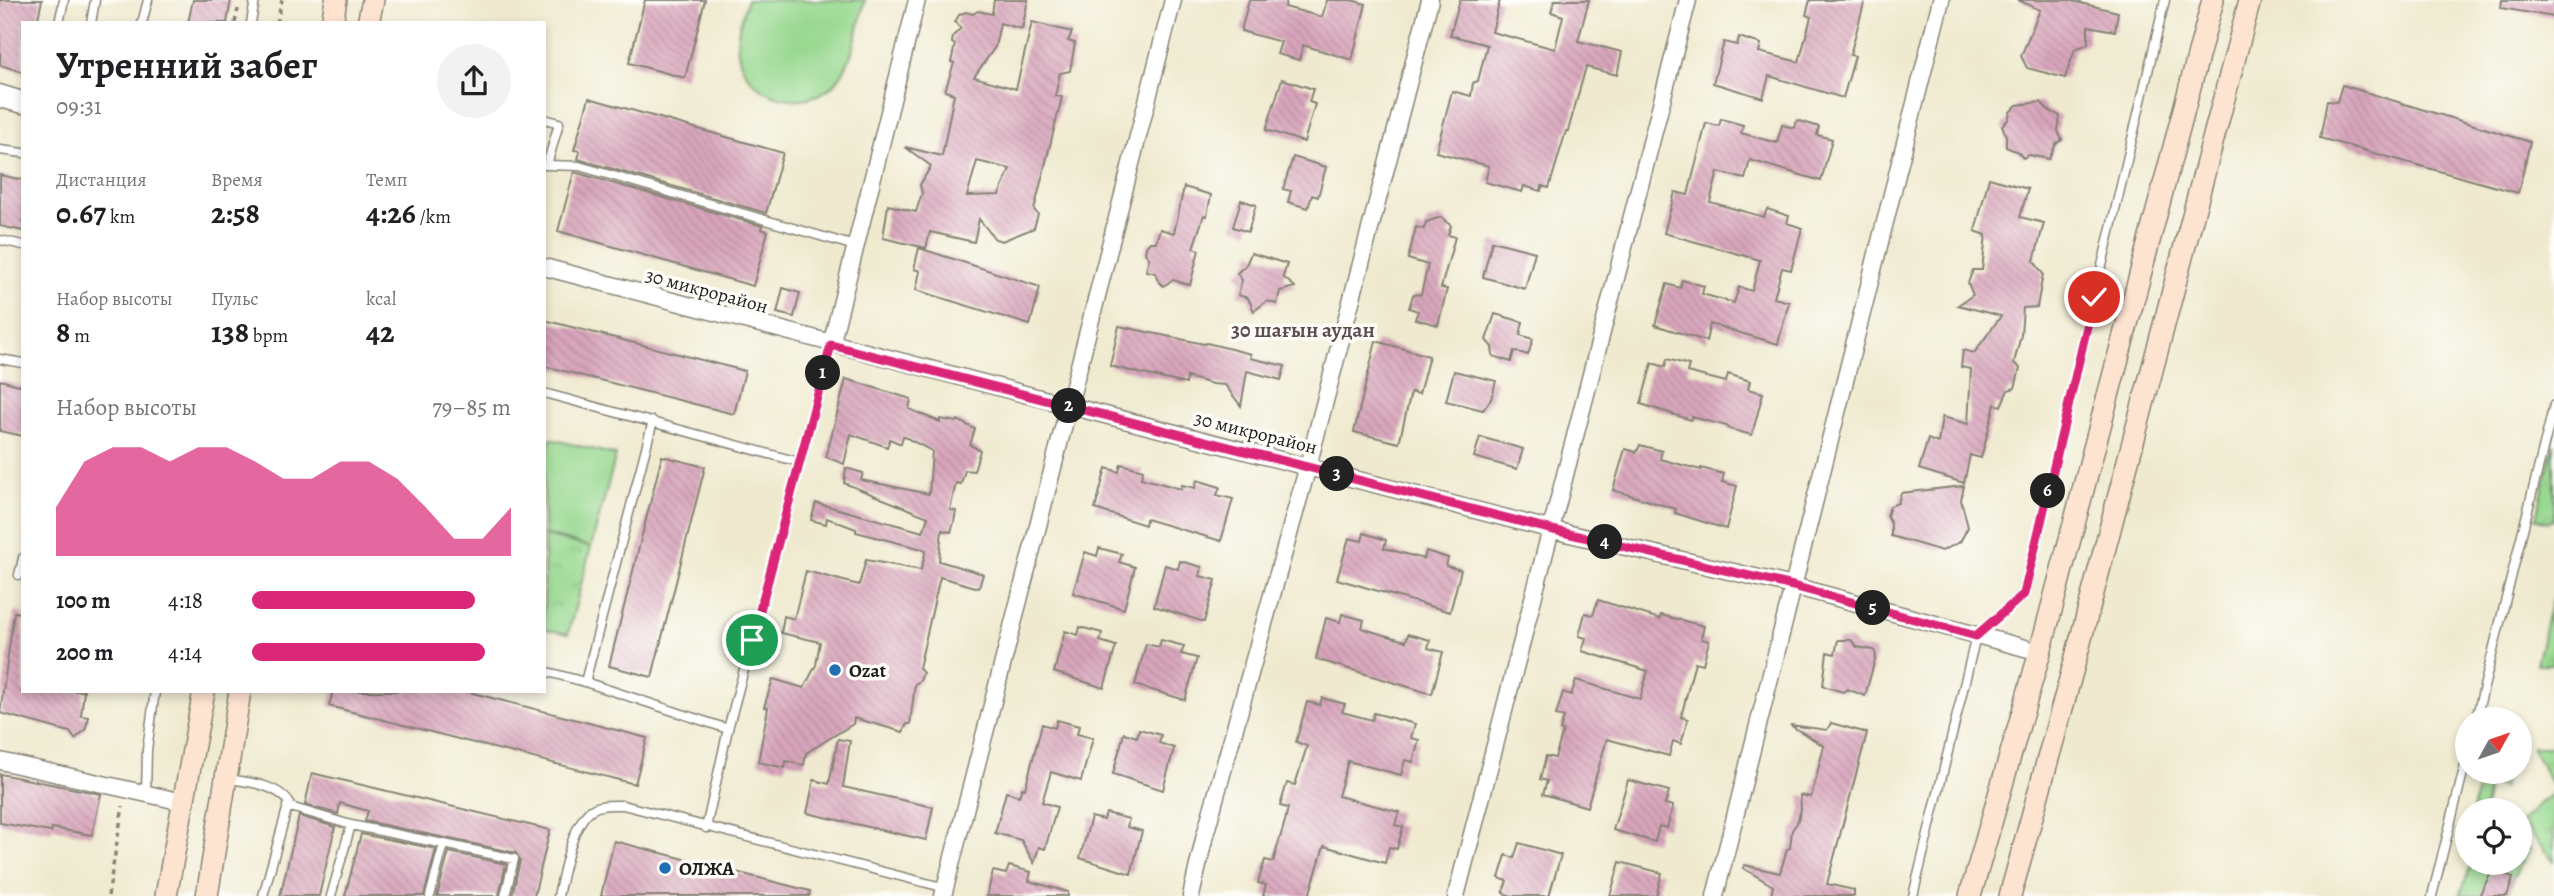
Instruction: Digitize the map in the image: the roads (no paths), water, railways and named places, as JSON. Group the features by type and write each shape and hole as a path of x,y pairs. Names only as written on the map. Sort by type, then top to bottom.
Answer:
{"main road":[{"path":"332,21 336,0"},
{"path":"368,21 373,0"},
{"path":"1970,896 2040,652 2214,0"},
{"path":"2010,896 2076,661 2250,0"},
{"path":"166,896 204,693"},
{"path":"207,896 240,693"}],"street":[{"path":"831,345 916,0"},
{"path":"944,892 1173,0"},
{"path":"1191,896 1205,835 1308,466 1430,0"},
{"path":"1456,896 1553,530 1688,0"},
{"path":"1714,896 1941,0"},
{"path":"0,99 21,104"},
{"name":"30 микрорайон","path":"546,268 831,345 1553,530 1793,586 2040,652"},
{"path":"0,761 183,802"}],"lane":[{"path":"59,21 64,0"},
{"path":"91,21 95,0"},
{"path":"143,21 148,0"},
{"path":"251,21 256,0"},
{"path":"1913,896 1976,636 2024,594 2165,0"},
{"path":"0,89 21,95"},
{"path":"546,120 559,123 546,165 579,166 855,246"},
{"path":"0,150 21,153"},
{"path":"0,240 21,245"},
{"path":"706,828 729,729 831,345"},
{"path":"0,359 21,363"},
{"path":"546,394 799,462"},
{"path":"2479,707 2554,405"},
{"path":"585,682 653,421"},
{"path":"19,575 21,566"},
{"path":"546,672 729,729"},
{"path":"146,794 147,750 155,693"},
{"path":"226,779 245,781 277,791 284,794 289,802 263,896"},
{"path":"2432,896 2460,784"},
{"path":"558,896 572,839 589,811 603,805 623,805 944,892"},
{"path":"287,806 351,825 514,859 505,896"},
{"path":"331,896 351,825"},
{"path":"430,896 444,844"}],"place":[{"name":"Ozat","path":"835,670"},
{"name":"ОЛЖА","path":"665,868"}],"district":[{"name":"30 шағын аудан","path":"1303,330"}]}
